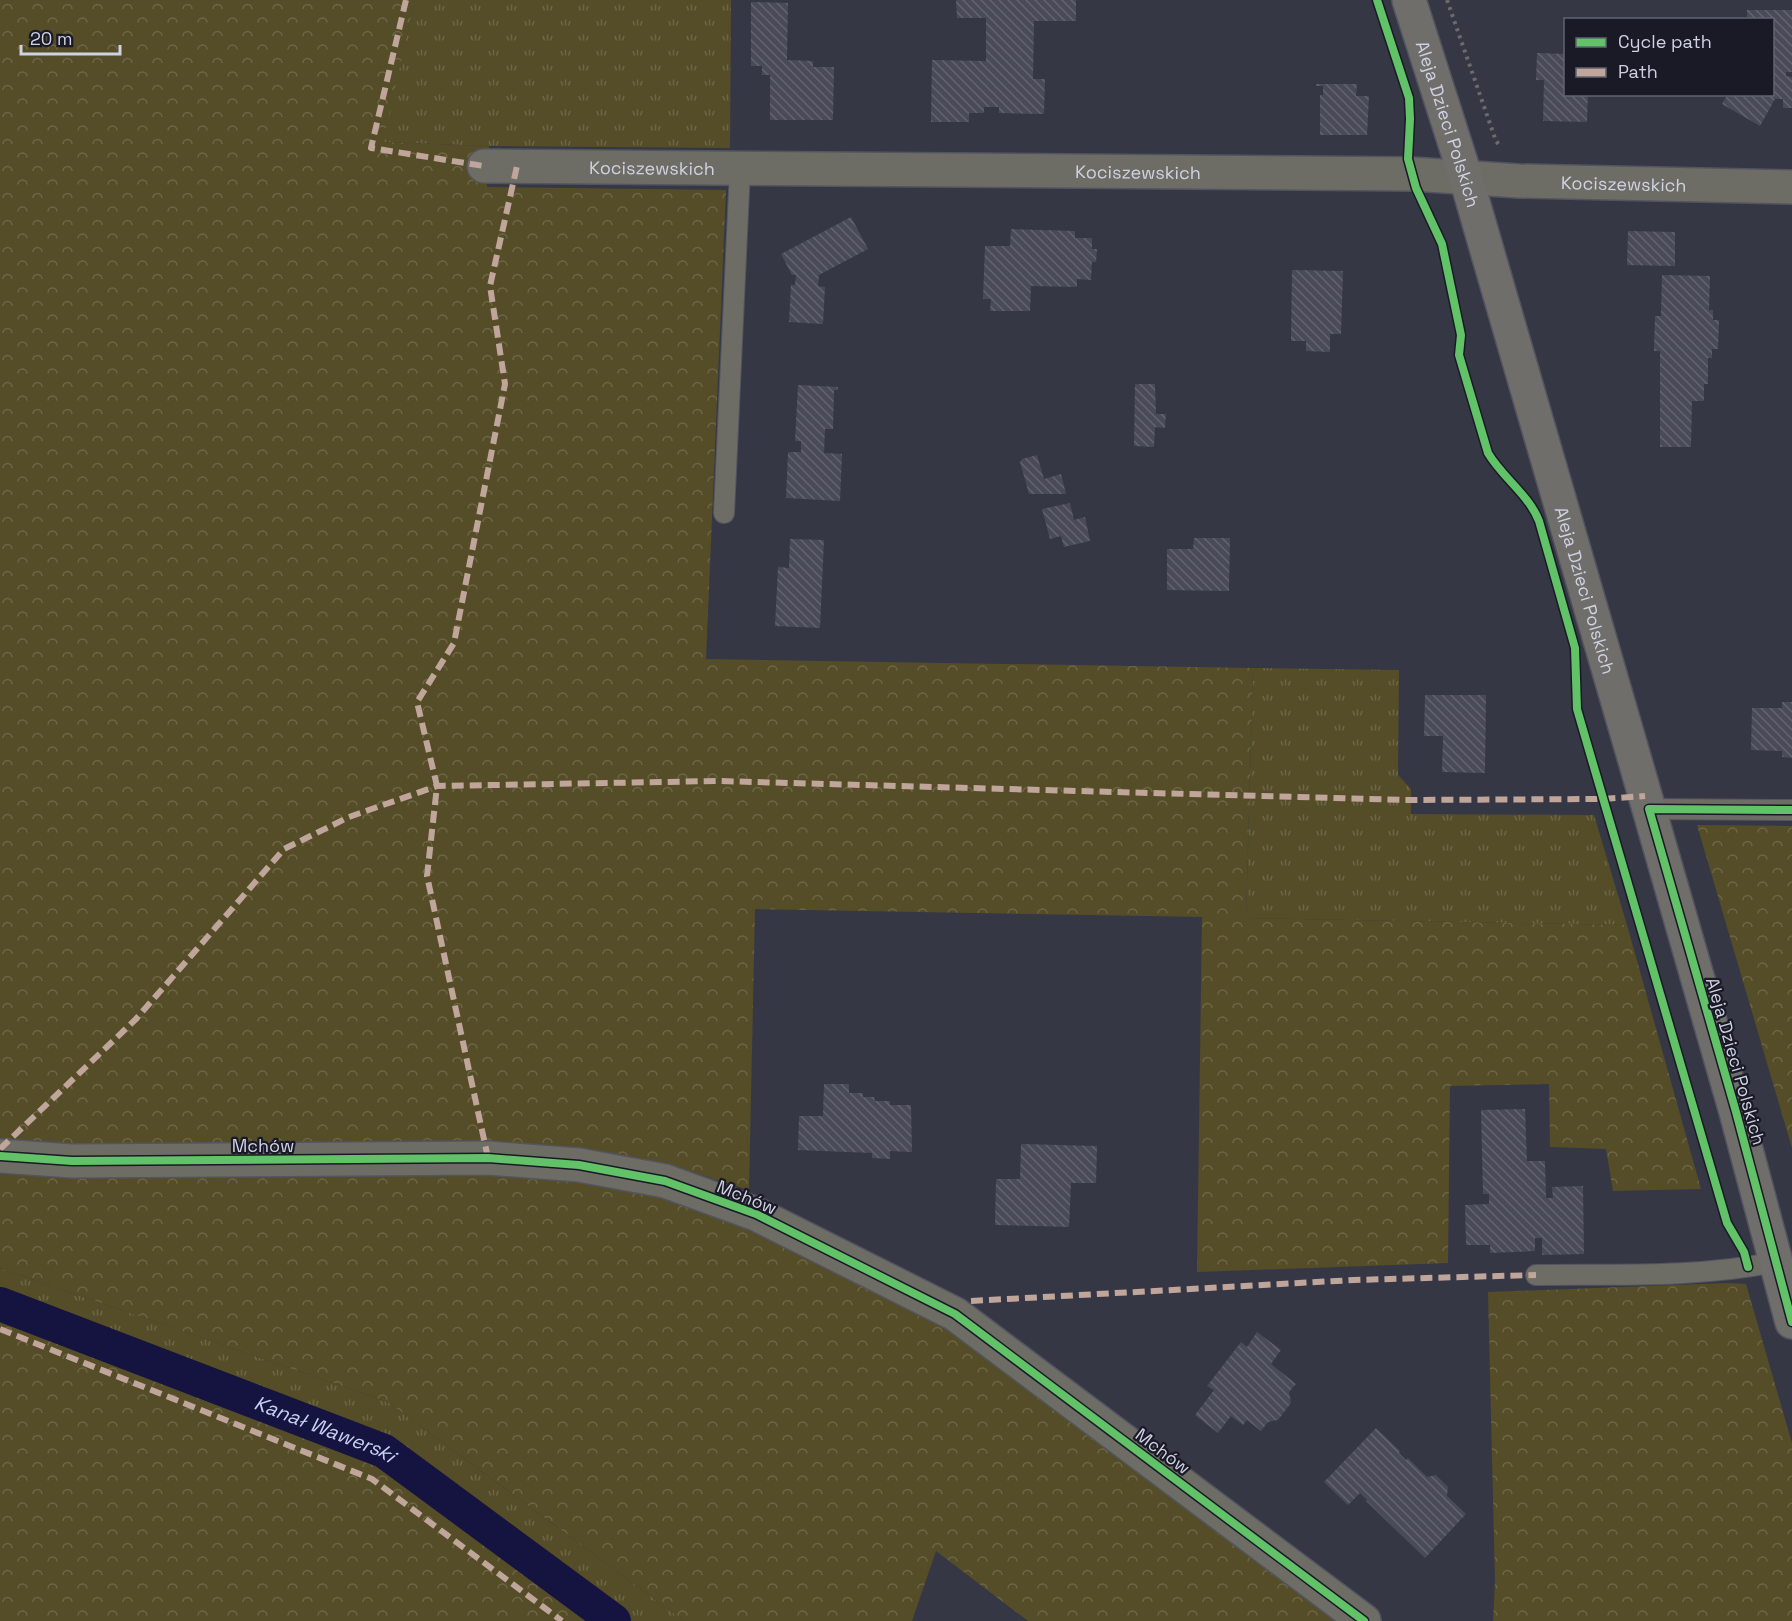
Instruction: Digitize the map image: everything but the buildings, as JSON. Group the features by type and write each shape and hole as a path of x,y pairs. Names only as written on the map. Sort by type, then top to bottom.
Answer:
{"street":[{"name":"Aleja Dzieci Polskich","path":"1409,0 1466,178 1649,809 1736,1112 1792,1322"},
{"name":"Kociszewskich","path":"484,166 1412,174 1466,178 1792,187"},
{"name":"Mchów","path":"0,1156 72,1161 488,1158 579,1165 664,1181 756,1214 963,1307 1364,1621"}],"lane":[{"path":"724,513 740,168"},
{"path":"1649,809 1792,810"},
{"path":"1536,1275 1659,1274 1748,1267 1775,1262"}],"path":[{"path":"1447,0 1496,141 1503,150"}],"green space":[{"path":"0,0 415,0 383,142 489,146 487,187 726,190 706,659 1253,668 1246,918 1627,925 1701,1189 1613,1191 1606,1149 1550,1147 1549,1084 1450,1086 1448,1263 1197,1272 1202,917 755,909 749,1190 670,1165 583,1150 495,1143 0,1144"},
{"path":"415,0 731,0 730,148 489,146 382,142"},
{"path":"1253,668 1399,670 1398,775 1411,789 1411,814 1594,815 1627,925 1246,918"},
{"path":"1697,825 1792,826 1792,1148"},
{"path":"0,1172 488,1174 575,1180 661,1197 751,1228 927,1315 1339,1621 1028,1621 936,1551 912,1621 684,1621 388,1402 0,1268"},
{"path":"0,1268 388,1402 684,1621 588,1621 419,1487 375,1464 0,1320"},
{"path":"1746,1284 1792,1443 1792,1621 1493,1621 1495,1581 1488,1292"},
{"path":"0,1320 375,1464 419,1487 588,1621 0,1621"}],"waterway":[{"name":"Kanał Wawerski","path":"0,1304 384,1451 614,1621"}],"marked path":[{"path":"406,0 371,148 484,166"},
{"path":"488,1158 427,876 437,786 417,702 454,643 505,384 490,286 517,166"},
{"path":"0,1149 136,1019 284,849 349,817 437,786 718,781 1405,800 1602,799 1645,796"},
{"path":"971,1301 1354,1280 1536,1275"},
{"path":"0,1329 372,1479 562,1621"}],"cycle path":[{"path":"1377,0 1409,98 1408,159 1416,188 1442,244 1461,335 1459,355 1488,453 1529,503 1539,521 1575,648 1577,709 1727,1223 1744,1252 1748,1267"},
{"path":"1792,810 1649,809 1736,1112 1792,1322"},
{"path":"0,1156 72,1161 488,1158 579,1165 665,1181 756,1214 955,1314 1364,1621"}]}
